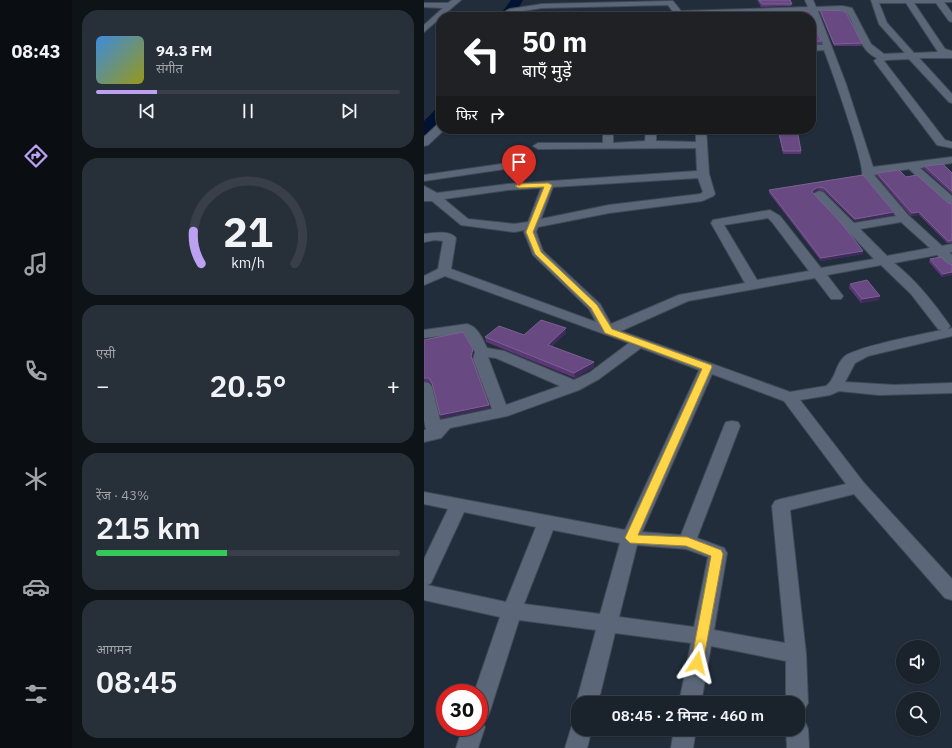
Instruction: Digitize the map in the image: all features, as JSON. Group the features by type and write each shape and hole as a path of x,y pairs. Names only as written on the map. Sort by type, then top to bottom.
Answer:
{"street":[{"path":"444,12 458,0"},
{"path":"908,0 921,22 942,51 951,54"},
{"path":"938,0 952,19"},
{"path":"951,0 874,1 883,24 952,100"},
{"path":"510,11 542,6 670,3 677,12"},
{"path":"424,5 451,6"},
{"path":"790,12 811,5 849,10 867,44 876,56 951,54"},
{"path":"426,26 436,18"},
{"path":"816,18 851,113 869,171 868,175 904,218 946,249 952,262"},
{"path":"816,48 827,47"},
{"path":"883,57 879,61 903,95 941,143 952,145"},
{"path":"426,140 436,131"},
{"path":"608,134 608,146"},
{"path":"650,144 651,134"},
{"path":"424,189 428,198 465,222 514,228 609,209 702,197 709,194 704,174 701,134"},
{"path":"538,146 608,146 650,144 702,145"},
{"path":"869,171 952,160"},
{"path":"424,178 522,164"},
{"path":"912,166 952,202"},
{"path":"428,198 508,187 704,174"},
{"path":"548,185 530,232 538,252 594,307 608,331"},
{"path":"424,281 444,271 789,397 830,390 836,386 849,360 863,353 948,329 895,269 883,260 852,228 846,224 819,194"},
{"path":"752,284 717,223 770,214 776,219 836,296"},
{"path":"852,228 904,218"},
{"path":"424,238 435,236 450,238 444,271"},
{"path":"608,331 684,298 816,272 946,249"},
{"path":"424,334 467,328 474,334 482,352 480,359 501,412"},
{"path":"424,387 429,435 445,424 501,412 574,386 594,376 640,342"},
{"path":"482,352 499,354 574,386"},
{"path":"589,696 630,538 708,367"},
{"path":"836,386 857,389 952,388"},
{"path":"789,397 858,487 952,592"},
{"path":"687,542 732,426"},
{"path":"797,696 796,654 780,506 858,487"},
{"path":"424,498 630,538 687,542 718,554 691,696"},
{"path":"424,578 459,505"},
{"path":"488,684 512,611 547,522"},
{"path":"424,592 512,611 702,636 796,654"},
{"path":"467,748 471,736"},
{"path":"576,748 579,736"},
{"path":"682,748 684,736"},
{"path":"797,736 798,748"}],"building":[{"path":"759,0 790,0 792,4 762,4"},
{"path":"820,10 845,11 862,43 834,44"},
{"path":"809,11 809,12 789,12"},
{"path":"816,28 821,41 816,42"},
{"path":"779,134 798,134 801,151 783,151"},
{"path":"943,164 952,173 952,191 925,166"},
{"path":"899,170 906,177 917,175 948,203 952,204 952,240 948,241 919,212 912,213 877,173"},
{"path":"863,175 894,212 855,219 824,188 819,187 813,190 812,192 842,224 863,251 821,258 769,190"},
{"path":"941,257 947,263 952,265 952,272 943,274 930,259"},
{"path":"867,280 880,296 862,299 850,284"},
{"path":"541,320 566,328 548,345 594,362 574,373 485,337 499,326 524,335"},
{"path":"463,332 473,349 471,356 489,405 440,415 432,383 429,378 424,378 424,340"}],"waterway":[{"path":"510,12 517,0"},
{"path":"424,130 436,118"}],"route":[{"path":"519,186 541,184 548,185 530,232 538,252 594,307 608,331 708,367 630,538 687,542 718,554 697,663"}]}
